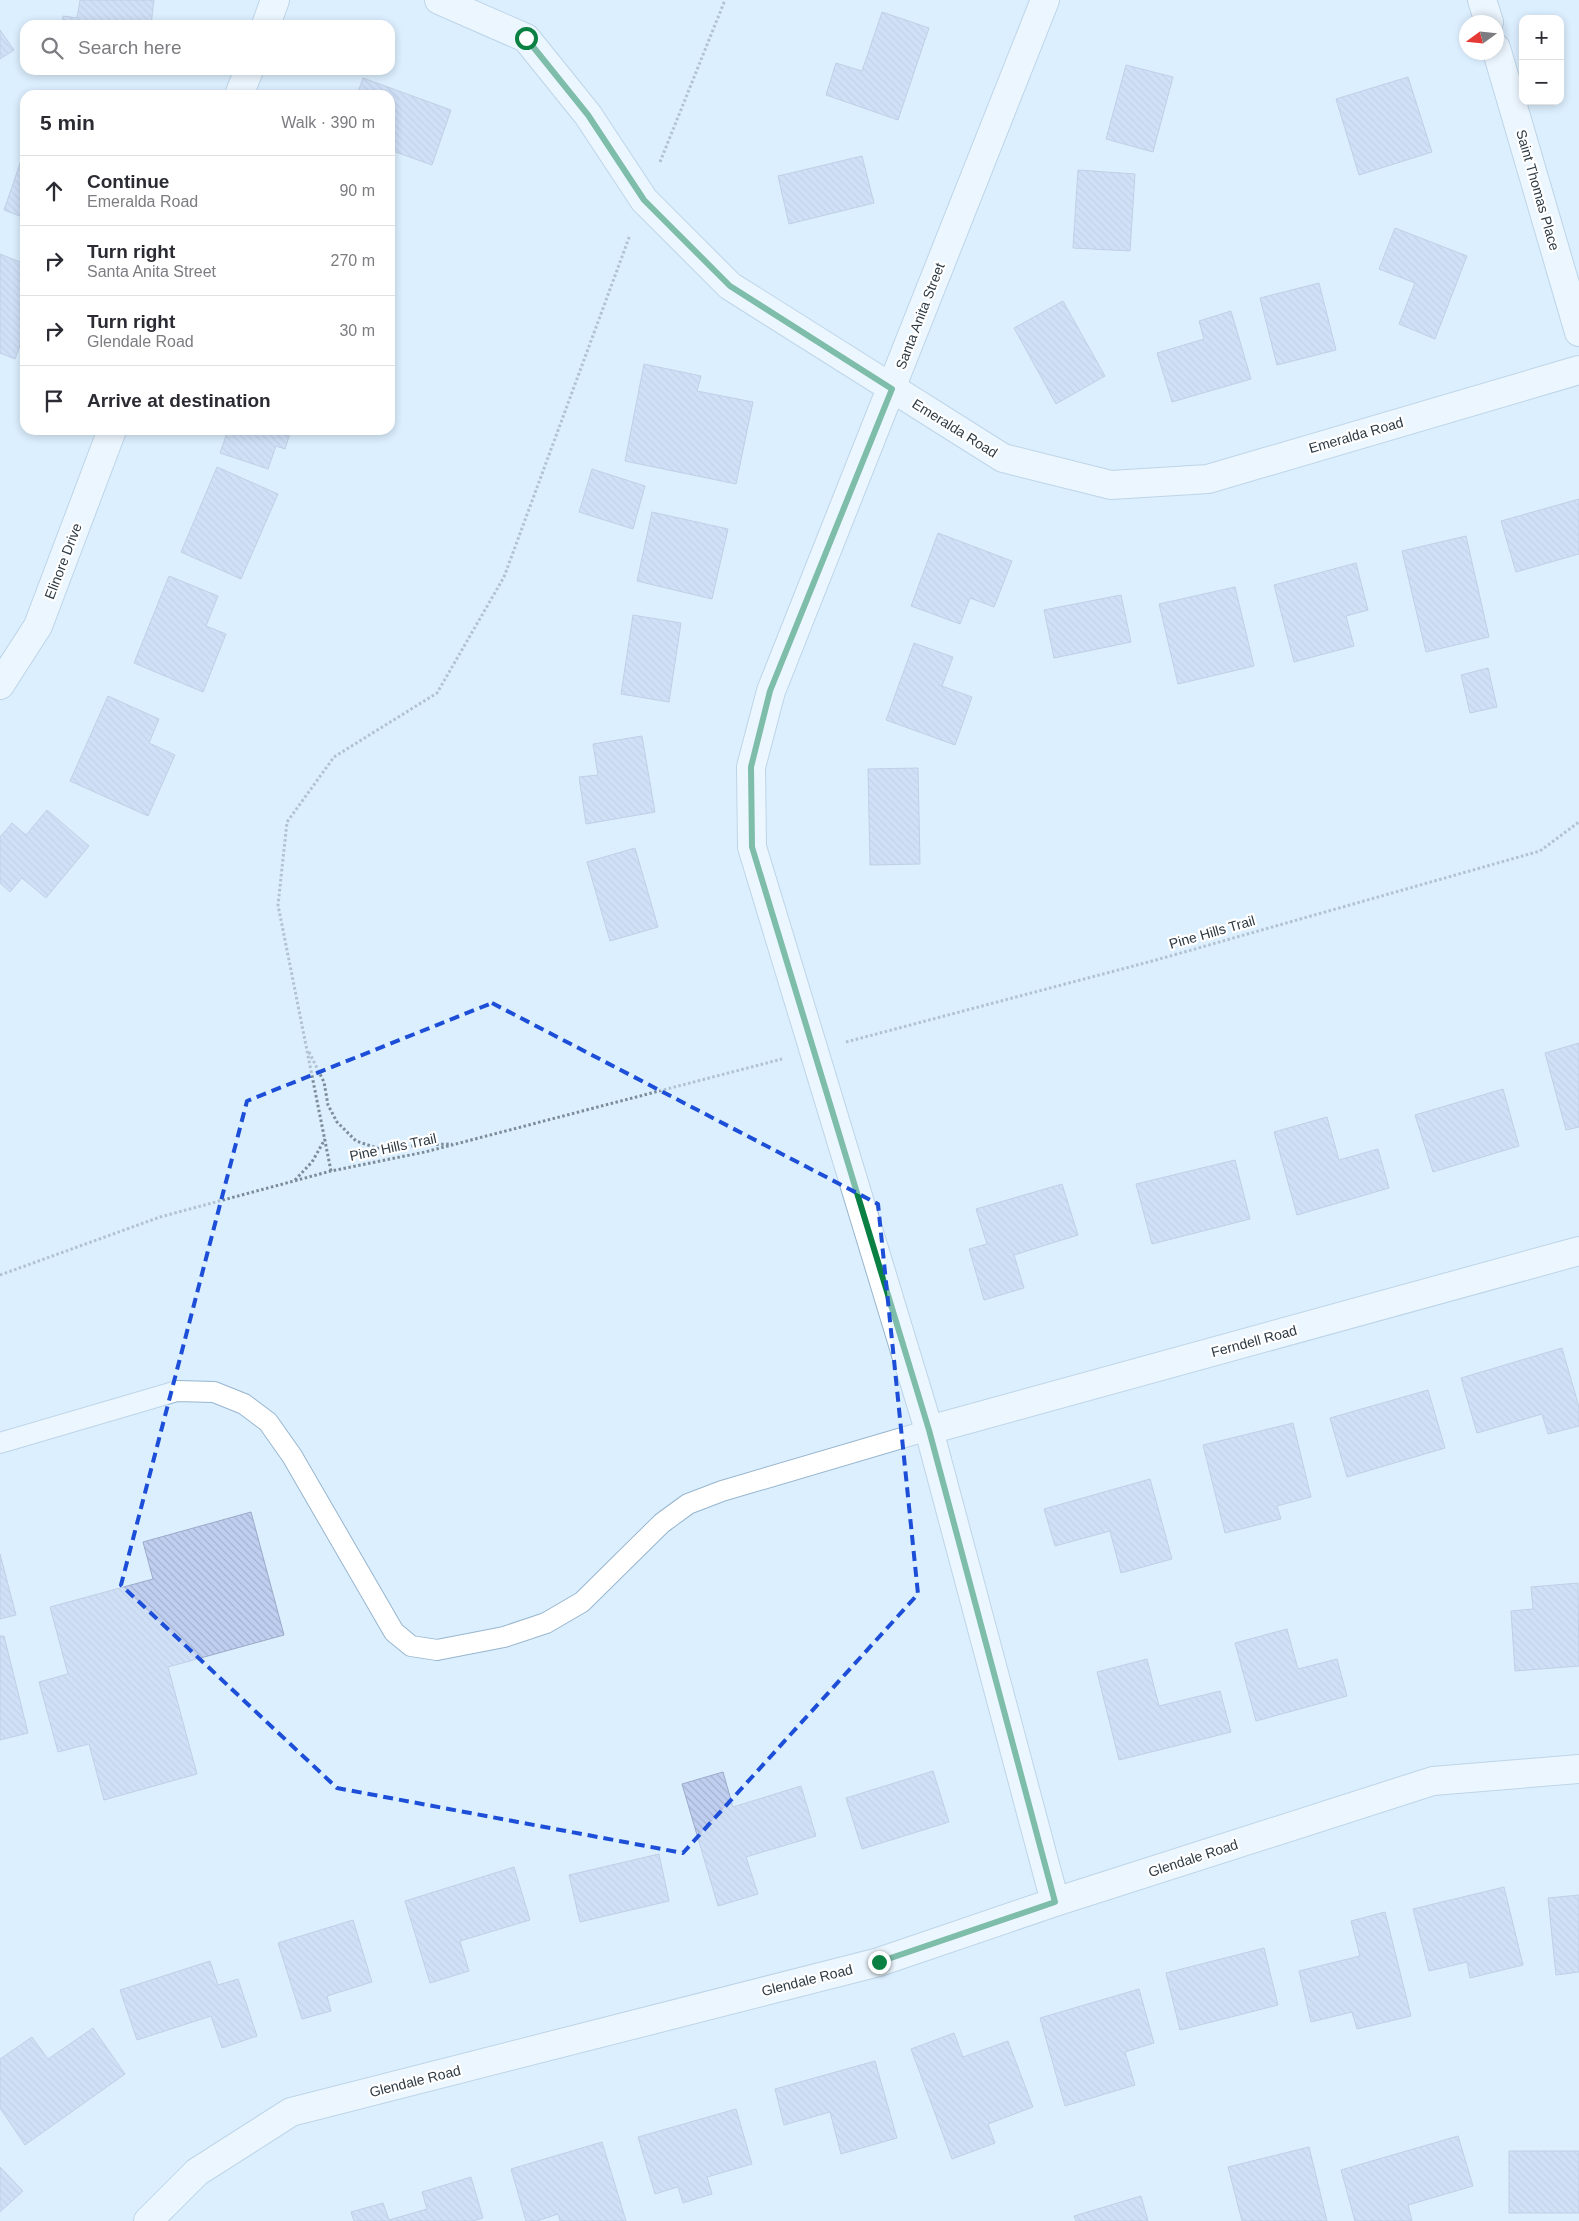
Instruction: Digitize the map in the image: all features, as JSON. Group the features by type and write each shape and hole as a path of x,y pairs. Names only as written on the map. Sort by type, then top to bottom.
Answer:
{"street":[{"path":"268,20 275,0"},
{"name":"Emeralda Road","path":"439,0 526,38 588,115 644,200 730,286 1003,458 1111,485 1208,479 1579,370"},
{"name":"Santa Anita Street","path":"1045,0 892,389 770,691 751,767 752,847 929,1430 1055,1902"},
{"path":"1482,0 1487,15"},
{"name":"Saint Thomas Place","path":"1500,60 1579,332"},
{"path":"241,90 247,75"},
{"name":"Elinore Drive","path":"0,685 38,626 110,435"},
{"name":"Ferndell Road","path":"929,1430 1579,1251"},
{"name":"Glendale Road","path":"148,2221 197,2172 291,2112 879,1962 1055,1902 1433,1781 1579,1769"}],"lane":[{"path":"0,1443 177,1391 214,1392 244,1404 268,1422 292,1456 394,1632 411,1646 437,1650 504,1637 546,1623 582,1602 662,1522 688,1504 722,1491 929,1430"}],"path":[{"path":"657,170 725,0"},
{"path":"331,1171 278,905 287,822 334,757 437,693 504,577 632,230"},
{"name":"Pine Hills Trail","path":"842,1043 1156,960 1540,851 1579,822"},
{"path":"307,1048 324,1082 328,1105 337,1122 356,1141 383,1150 419,1145 458,1144"},
{"name":"Pine Hills Trail","path":"0,1275 160,1217 294,1180 458,1144 786,1058"},
{"path":"294,1180 312,1162 325,1138"}],"highlighted area":[{"path":"492,1003 878,1204 918,1594 683,1853 337,1788 121,1585 247,1101"}],"building":[{"path":"80,0 154,0 152,20 63,20 63,16 77,18"},
{"path":"882,12 929,28 898,120 826,95 836,63 862,71"},
{"path":"0,30 14,50 0,59"},
{"path":"1126,65 1173,77 1153,152 1106,139"},
{"path":"1408,77 1432,152 1359,175 1336,99"},
{"path":"363,78 451,110 432,165 395,152 395,90 359,90"},
{"path":"862,156 874,203 789,224 778,176"},
{"path":"20,164 20,216 4,210"},
{"path":"1078,170 1135,174 1130,251 1073,248"},
{"path":"1395,228 1467,256 1435,339 1399,324 1415,283 1379,269"},
{"path":"0,254 20,262 20,345 15,359 0,353"},
{"path":"1319,283 1336,350 1277,365 1260,298"},
{"path":"1063,301 1105,376 1056,404 1014,328"},
{"path":"1231,311 1251,379 1172,402 1157,353 1204,339 1199,321"},
{"path":"644,364 701,376 697,391 753,402 736,484 625,461"},
{"path":"226,435 289,435 285,449 276,446 268,469 220,453"},
{"path":"217,467 278,494 241,579 181,552"},
{"path":"592,469 645,486 633,529 579,512"},
{"path":"1579,499 1579,554 1516,572 1501,521"},
{"path":"652,512 728,529 712,599 637,581"},
{"path":"938,533 1012,561 994,607 970,598 960,624 911,606"},
{"path":"1466,536 1489,637 1426,652 1402,551"},
{"path":"1356,563 1368,610 1346,616 1354,646 1294,662 1274,585"},
{"path":"169,576 218,596 206,626 226,634 203,692 134,663"},
{"path":"1235,587 1254,666 1178,684 1159,604"},
{"path":"1121,595 1131,642 1054,658 1044,610"},
{"path":"633,615 681,623 669,702 621,694"},
{"path":"914,643 953,657 942,686 972,697 955,745 886,720"},
{"path":"1488,668 1497,707 1470,713 1461,675"},
{"path":"108,696 159,719 149,743 175,755 148,816 70,781"},
{"path":"642,736 655,812 586,824 579,777 598,775 593,744"},
{"path":"918,768 920,864 870,865 868,769"},
{"path":"47,810 89,846 46,898 22,878 10,892 0,883 0,837 12,823 26,835"},
{"path":"635,848 658,927 610,941 587,862"},
{"path":"1579,1043 1579,1127 1566,1130 1545,1053"},
{"path":"1503,1089 1519,1146 1433,1172 1415,1115"},
{"path":"1327,1117 1339,1160 1378,1149 1389,1188 1297,1215 1274,1132"},
{"path":"1235,1160 1250,1219 1152,1244 1136,1184"},
{"path":"1062,1184 1078,1235 1014,1255 1024,1288 984,1300 969,1249 987,1244 976,1209"},
{"path":"1562,1348 1579,1407 1579,1426 1548,1434 1542,1414 1477,1433 1461,1378"},
{"path":"1428,1390 1445,1448 1347,1477 1330,1418"},
{"path":"1293,1423 1311,1497 1277,1506 1281,1519 1225,1533 1203,1445"},
{"path":"1150,1479 1172,1559 1121,1573 1110,1531 1055,1546 1044,1509"},
{"path":"251,1512 284,1635 168,1667 197,1774 104,1800 89,1744 58,1752 39,1682 68,1674 50,1607 153,1579 143,1542"},
{"path":"0,1554 16,1615 0,1619"},
{"path":"1578,1583 1579,1666 1515,1671 1511,1611 1533,1609 1531,1587"},
{"path":"1287,1629 1298,1669 1337,1659 1347,1696 1256,1721 1235,1643"},
{"path":"0,1636 4,1636 28,1733 0,1740"},
{"path":"1147,1659 1159,1706 1220,1691 1231,1732 1119,1760 1097,1672"},
{"path":"933,1771 949,1822 862,1849 846,1798"},
{"path":"723,1772 733,1807 801,1786 816,1836 746,1857 758,1894 718,1906 682,1784"},
{"path":"659,1854 669,1901 580,1922 569,1875"},
{"path":"514,1867 530,1920 460,1941 469,1971 430,1983 405,1901"},
{"path":"1504,1887 1523,1965 1470,1978 1467,1962 1429,1971 1413,1909"},
{"path":"1579,1895 1579,1972 1556,1975 1548,1898"},
{"path":"1385,1912 1411,2016 1357,2029 1352,2012 1311,2022 1299,1971 1360,1956 1351,1921"},
{"path":"353,1920 372,1982 327,1996 331,2011 302,2019 278,1943"},
{"path":"1264,1948 1278,2005 1180,2030 1166,1973"},
{"path":"210,1961 218,1985 238,1979 257,2036 222,2048 211,2016 137,2040 120,1990"},
{"path":"1139,1989 1154,2043 1125,2052 1135,2085 1065,2106 1040,2018"},
{"path":"93,2028 125,2074 25,2145 0,2108 0,2059 32,2037 48,2059"},
{"path":"954,2033 963,2057 1008,2041 1033,2107 988,2124 995,2143 952,2159 911,2049"},
{"path":"875,2061 897,2138 841,2154 830,2112 784,2125 775,2089"},
{"path":"736,2109 752,2164 707,2177 712,2194 683,2203 678,2187 655,2194 638,2137"},
{"path":"1458,2136 1473,2186 1408,2205 1412,2221 1355,2221 1341,2170"},
{"path":"602,2142 626,2221 560,2221 558,2214 537,2221 526,2221 511,2169"},
{"path":"1309,2147 1327,2221 1242,2221 1228,2167"},
{"path":"1509,2151 1579,2151 1579,2213 1509,2213"},
{"path":"0,2167 23,2191 0,2212"},
{"path":"471,2177 483,2218 473,2221 354,2221 351,2212 383,2203 389,2220 427,2209 422,2192"},
{"path":"1141,2196 1148,2221 1076,2221 1074,2216"}],"route":[{"path":"526,38 588,115 644,200 730,286 892,389 770,691 751,767 752,847 929,1430 1055,1902 879,1962"}]}
